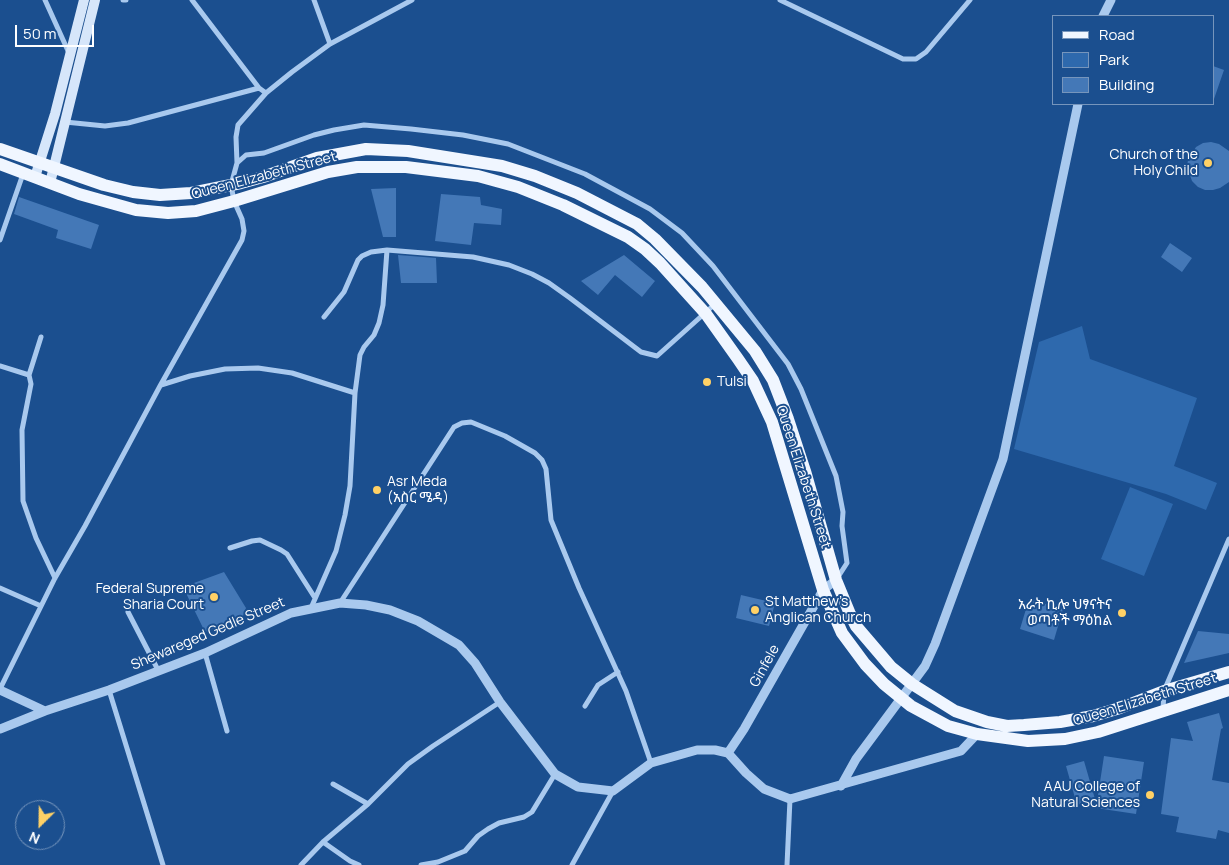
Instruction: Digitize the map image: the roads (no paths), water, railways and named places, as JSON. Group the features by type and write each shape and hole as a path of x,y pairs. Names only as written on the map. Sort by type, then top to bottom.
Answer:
{"main road":[{"path":"29,175 39,162 55,114 84,0"},
{"path":"50,183 95,0"},
{"name":"Queen Elizabeth Street","path":"0,149 104,185 132,192 160,195 192,193 231,185 263,177 317,158 366,149 408,151 502,166 577,192 637,224 655,239 702,287 755,351 773,380 804,471 836,580 856,626 891,667 912,684 955,711 1007,726 1060,722 1093,716 1164,691 1229,672"},
{"name":"Queen Elizabeth Street","path":"0,164 111,203 136,210 153,212 196,211 328,172 357,167 406,167 478,176 518,187 563,205 628,237 660,263 706,314 753,381 772,422 823,590 842,633 865,664 884,684 911,706 948,726 977,734 1028,741 1065,739 1098,732 1229,690"}],"street":[{"path":"45,0 69,54"},
{"path":"192,0 259,88 266,93"},
{"path":"314,0 330,44"},
{"path":"45,711 0,689 55,578 242,240 244,231 242,219 234,201 231,185 237,163 236,137 238,125 266,93 330,44 412,0"},
{"path":"780,0 904,59 916,59 926,52 970,0"},
{"path":"1104,15 1111,0"},
{"path":"65,122 105,126 128,123 259,88"},
{"path":"841,786 856,759 924,666 936,644 1003,459 1078,105"},
{"path":"237,163 246,156 264,153 314,134 334,130 364,125 411,129 463,135 508,144 585,174 650,209 682,233 713,266 788,364 801,389 836,476 843,512 842,526 847,563 836,580 823,590"},
{"path":"0,240 29,175"},
{"path":"324,317 344,292 358,260 370,252 387,250 473,257 509,265 532,274 570,298 641,352 657,356 716,304"},
{"path":"311,608 336,551 345,515 350,486 355,393 360,355 374,335 379,323 383,305 387,250"},
{"path":"41,337 29,375 31,384 22,430 23,501 36,538 55,578"},
{"path":"0,366 29,375"},
{"path":"160,386 190,376 225,369 258,368 292,373 355,393"},
{"path":"340,603 454,427 462,423 471,422 505,436 535,453 542,460 546,469 551,520 579,588 626,691 651,762"},
{"path":"1163,711 1164,691 1229,539"},
{"path":"230,548 260,540 281,550 287,554 315,598"},
{"path":"0,588 41,606"},
{"name":"Ginfele","path":"728,752 744,729 823,590"},
{"name":"Shewareged Gedle Street","path":"0,730 45,711 110,690 205,653 291,613 340,603 366,605 390,610 418,621 444,635 459,646 475,663 500,702 556,774 578,787 612,791"},
{"path":"128,612 158,670"},
{"path":"205,653 227,731"},
{"path":"585,706 598,685 618,672"},
{"path":"110,690 163,865"},
{"path":"300,865 323,842 368,804 408,764 500,702"},
{"path":"572,865 612,791 651,762 697,750 728,752 746,773 764,789 790,799 960,751 977,734"},
{"path":"421,865 438,862 465,851 478,836 488,829 499,823 524,817 532,812 556,774"},
{"path":"333,784 368,804"},
{"path":"787,865 790,799"},
{"path":"323,842 359,865"}],"place":[{"name":"Church of the Holy Child","path":"1208,163"},
{"name":"Tulsi","path":"707,382"},
{"name":"Asr Meda (አስር ሜዳ)","path":"377,490"},
{"name":"Federal Supreme Sharia Court","path":"214,597"},
{"name":"St Matthew’s Anglican Church","path":"755,610"},
{"name":"አራት ኪሎ ህፃናትና ወጣቶች ማዕከል","path":"1122,613"},
{"name":"AAU College of Natural Sciences","path":"1150,795"}]}
